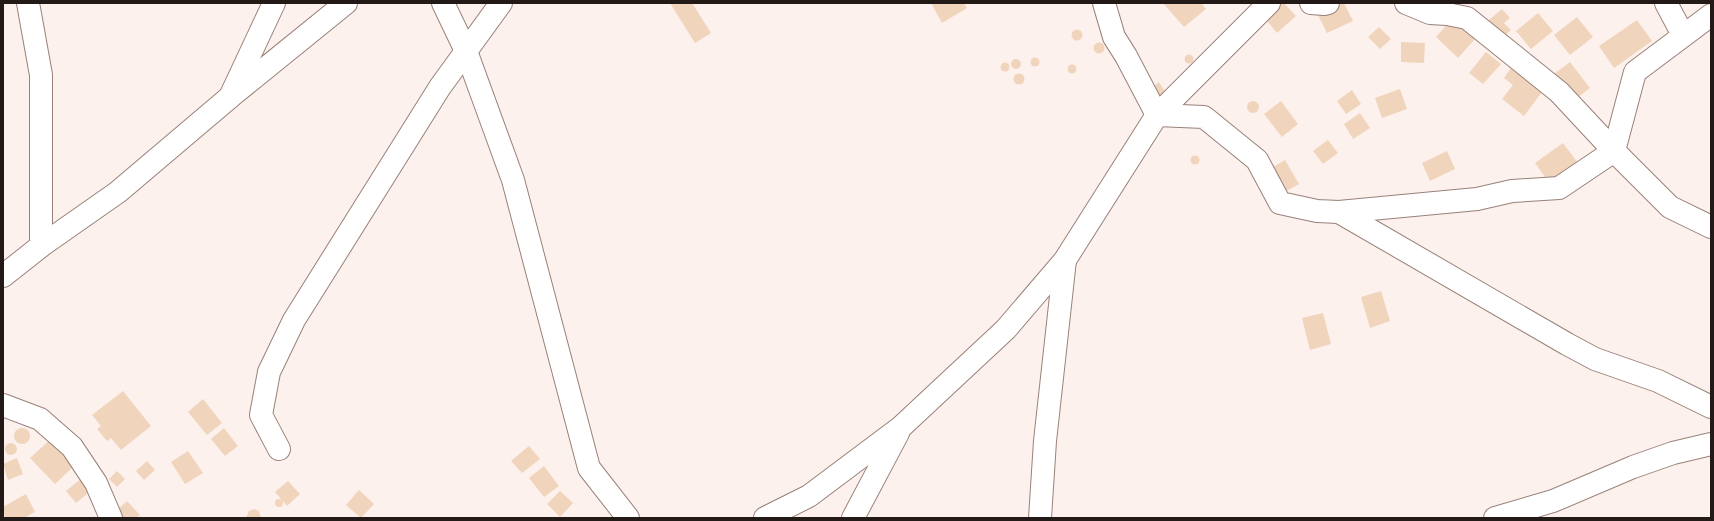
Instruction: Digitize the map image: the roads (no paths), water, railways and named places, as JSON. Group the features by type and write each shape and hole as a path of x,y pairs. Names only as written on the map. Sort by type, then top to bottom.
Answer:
{"street":[{"path":"28,3 41,75 41,246"},
{"path":"230,97 274,3"},
{"path":"3,276 41,246 118,192 230,97 346,3"},
{"path":"443,3 466,51 513,180 589,468 628,518"},
{"path":"279,449 260,415 269,372 294,320 440,87 501,3"},
{"path":"1104,3 1114,37 1126,56 1157,115"},
{"path":"765,518 809,496 902,427 1006,329 1065,260 1157,115 1270,3"},
{"path":"1311,3 1328,3"},
{"path":"1406,3 1430,13 1447,14 1467,18 1559,92 1614,151 1670,207 1711,227"},
{"path":"1666,3 1683,35"},
{"path":"1157,115 1204,117 1257,160 1280,202 1317,211 1339,212 1477,199 1512,191 1558,188 1614,151 1635,72 1711,15"},
{"path":"1339,212 1595,359 1658,381 1711,407"},
{"path":"1040,518 1045,441 1065,260"},
{"path":"3,405 40,419 72,448 96,483 111,518"},
{"path":"853,518 902,427"},
{"path":"1495,518 1553,501 1633,467 1673,453 1711,444"}]}
